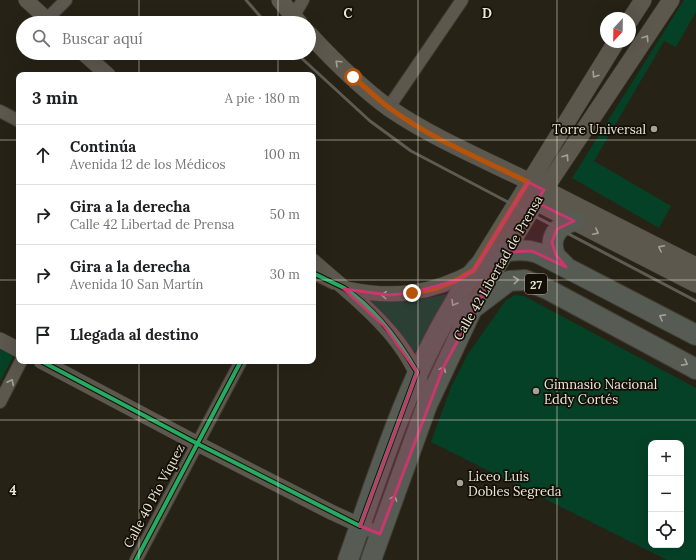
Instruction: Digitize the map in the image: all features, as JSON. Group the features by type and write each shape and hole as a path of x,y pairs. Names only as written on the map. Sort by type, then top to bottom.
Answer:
{"highway":[{"path":"566,267 556,255 552,242 557,229 565,223 574,221"},
{"name":"27","path":"474,270 487,259 506,252 532,251 566,267 696,335"},
{"name":"Calle 42 Libertad de Prensa","path":"348,560 384,457 417,372 442,323 474,270"},
{"name":"27","path":"472,308 509,281 518,279 530,281 560,295 696,369"},
{"name":"Calle 42 Libertad de Prensa","path":"371,560 427,405 472,308"}],"main road":[{"path":"280,0 293,16"},
{"path":"635,12 643,0"},
{"name":"Calle 42 Libertad de Prensa","path":"472,308 540,196 671,0"},
{"path":"316,41 348,72 389,107 445,142 528,182 540,196 574,221 696,284"},
{"name":"Calle 42 Libertad de Prensa","path":"474,270 612,48"},
{"path":"540,196 696,266"}],"street":[{"path":"26,0 44,16"},
{"path":"53,16 66,0"},
{"path":"297,16 303,0"},
{"path":"389,107 462,0"},
{"path":"91,60 105,72"},
{"path":"0,111 16,119"},
{"path":"316,263 372,312 402,348 417,372 427,405"},
{"path":"316,275 344,289 366,294 389,295 434,289 455,281 474,270"},
{"path":"0,340 16,348"},
{"path":"0,402 19,364"},
{"path":"47,364 198,444 360,526 380,534"},
{"name":"Calle 40 Pío Víquez","path":"136,560 239,364"}],"highlighted area":[{"path":"528,182 544,190 536,202 574,221 557,229 552,242 556,255 566,267 532,251 506,252 444,366 380,534 360,526 417,372 384,326 344,289 389,295 411,293 455,281 474,270"}],"green space":[{"path":"684,0 696,0 696,12 676,47 664,41 594,161 671,206 659,228 572,178"},
{"path":"449,294 415,352 366,300 410,301"},
{"path":"515,295 524,296 696,388 696,560 667,560 431,442 451,387 468,354 506,300"},
{"path":"0,348 14,355 0,382"}],"railway":[{"path":"246,0 260,16"},
{"path":"304,60 370,121 411,151 696,301"}],"cycle path":[{"path":"47,364 198,444 360,526 417,372 394,337 366,305 344,288 316,274"},
{"path":"136,560 239,364"}],"place":[{"name":"Torre Universal","path":"654,129"},
{"name":"Gimnasio Nacional Eddy Cortés","path":"536,391"},
{"name":"Liceo Luis Dobles Segreda","path":"460,483"}],"route":[{"path":"353,77 389,107 426,131 445,142 528,182 474,270 455,281 434,289 412,293"}]}
